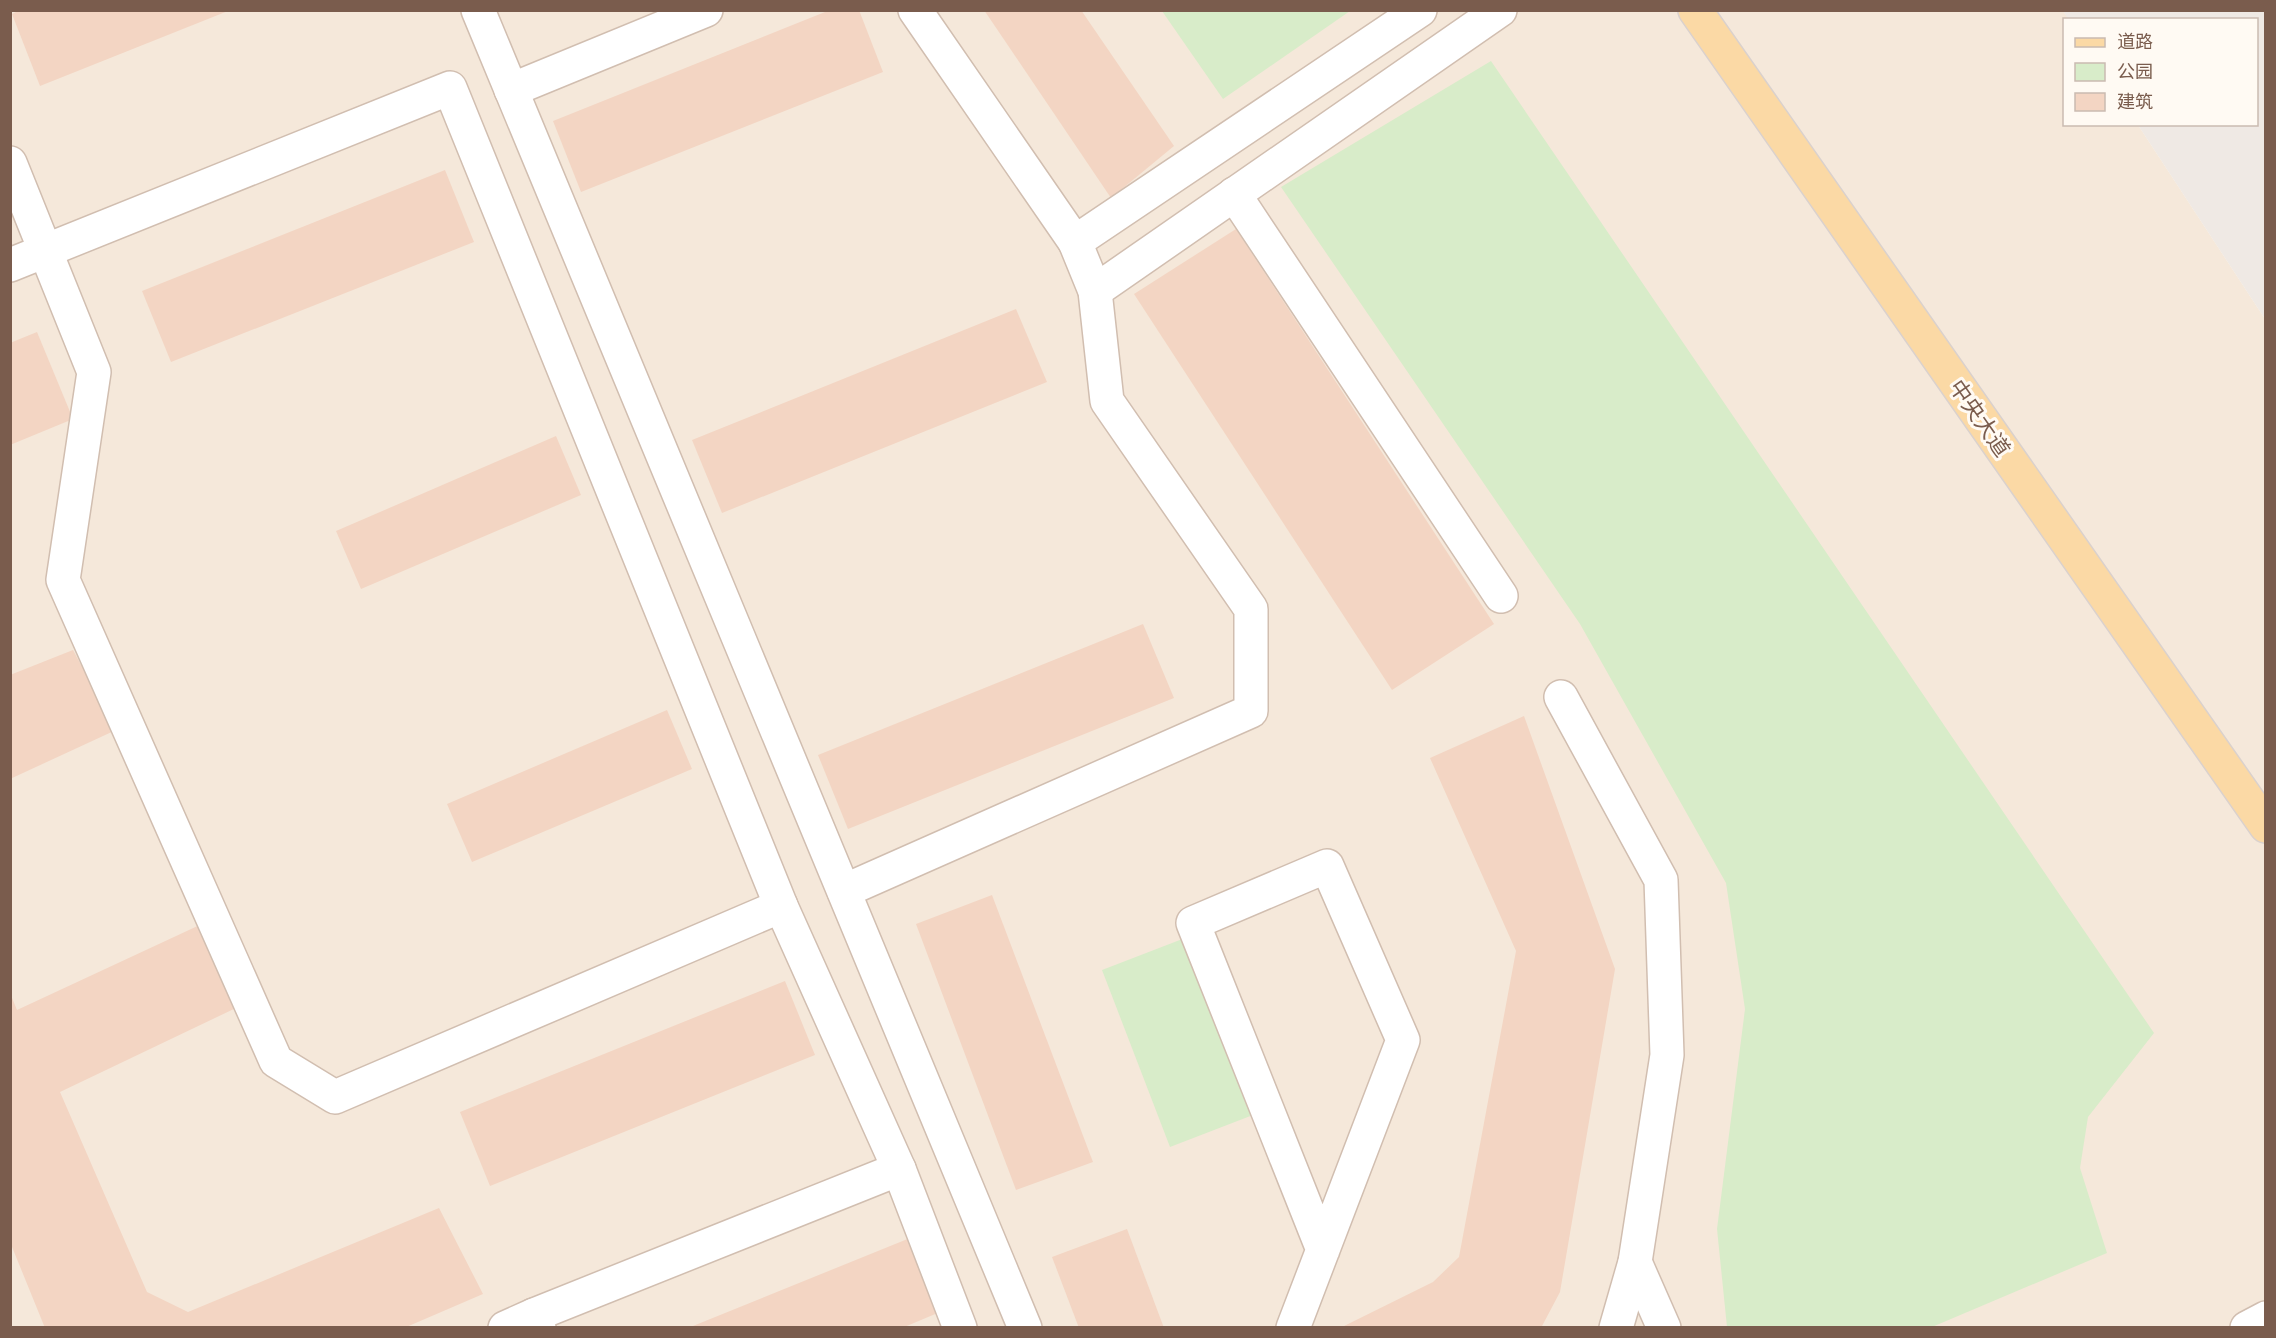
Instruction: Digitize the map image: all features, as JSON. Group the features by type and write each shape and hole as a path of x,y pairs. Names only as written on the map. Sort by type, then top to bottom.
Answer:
{"main road":[{"name":"中央大道","path":"1695,10 2265,826"}],"street":[{"path":"478,10 1025,1328"},
{"path":"511,90 706,10"},
{"path":"844,891 1251,711 1251,609 1107,401 1095,291 1074,242 915,10"},
{"path":"1074,242 1420,10"},
{"path":"1095,291 1500,10"},
{"path":"10,265 450,88 781,906 899,1170 960,1328"},
{"path":"10,163 94,372 63,580 276,1060 335,1097 781,906"},
{"path":"1234,194 1502,596"},
{"path":"1560,696 1661,880 1667,1055 1635,1262 1616,1328"},
{"path":"1293,1328 1323,1250 1403,1040 1326,866 1193,923 1323,1250"},
{"path":"505,1328 537,1321 899,1170"},
{"path":"1635,1262 1664,1328"},
{"path":"2247,1328 2265,1318"}],"shaded area":[{"path":"10,11 2063,11 2068,18 2063,18 2063,126 2139,126 2265,319 2265,1327 11,1327"},
{"path":"2063,11 2265,11 2265,319 2139,126 2258,126 2258,18 2068,18"}],"green space":[{"path":"1162,11 1350,11 1223,99"},
{"path":"1491,61 2154,1033 2088,1117 2080,1168 2107,1253 1932,1327 1727,1327 1717,1229 1745,1009 1726,883 1580,624 1281,187"},
{"path":"1185,938 1253,1115 1170,1147 1102,970"}],"building":[{"path":"20,10 228,11 40,86 12,14"},
{"path":"830,10 859,10 883,72 581,192 553,121"},
{"path":"984,10 1081,10 1174,146 1111,198"},
{"path":"445,170 474,242 171,362 142,291"},
{"path":"1236,229 1494,624 1392,690 1134,294"},
{"path":"1016,309 1047,382 722,513 692,440"},
{"path":"37,332 73,419 10,445 10,343"},
{"path":"556,436 581,495 361,589 336,531"},
{"path":"1143,624 1174,698 848,829 818,755"},
{"path":"73,650 116,730 10,779 10,675"},
{"path":"667,710 692,769 472,862 447,804"},
{"path":"1524,716 1615,969 1560,1292 1541,1328 1340,1328 1433,1282 1459,1257 1516,951 1430,758"},
{"path":"992,895 1093,1162 1016,1190 916,924"},
{"path":"204,923 238,1007 60,1092 147,1292 188,1312 439,1208 483,1294 404,1328 45,1328 10,1242 10,993 17,1010"},
{"path":"785,981 815,1055 490,1186 460,1112"},
{"path":"1127,1229 1164,1328 1079,1328 1052,1257"},
{"path":"910,1238 940,1312 902,1328 688,1328"}]}
